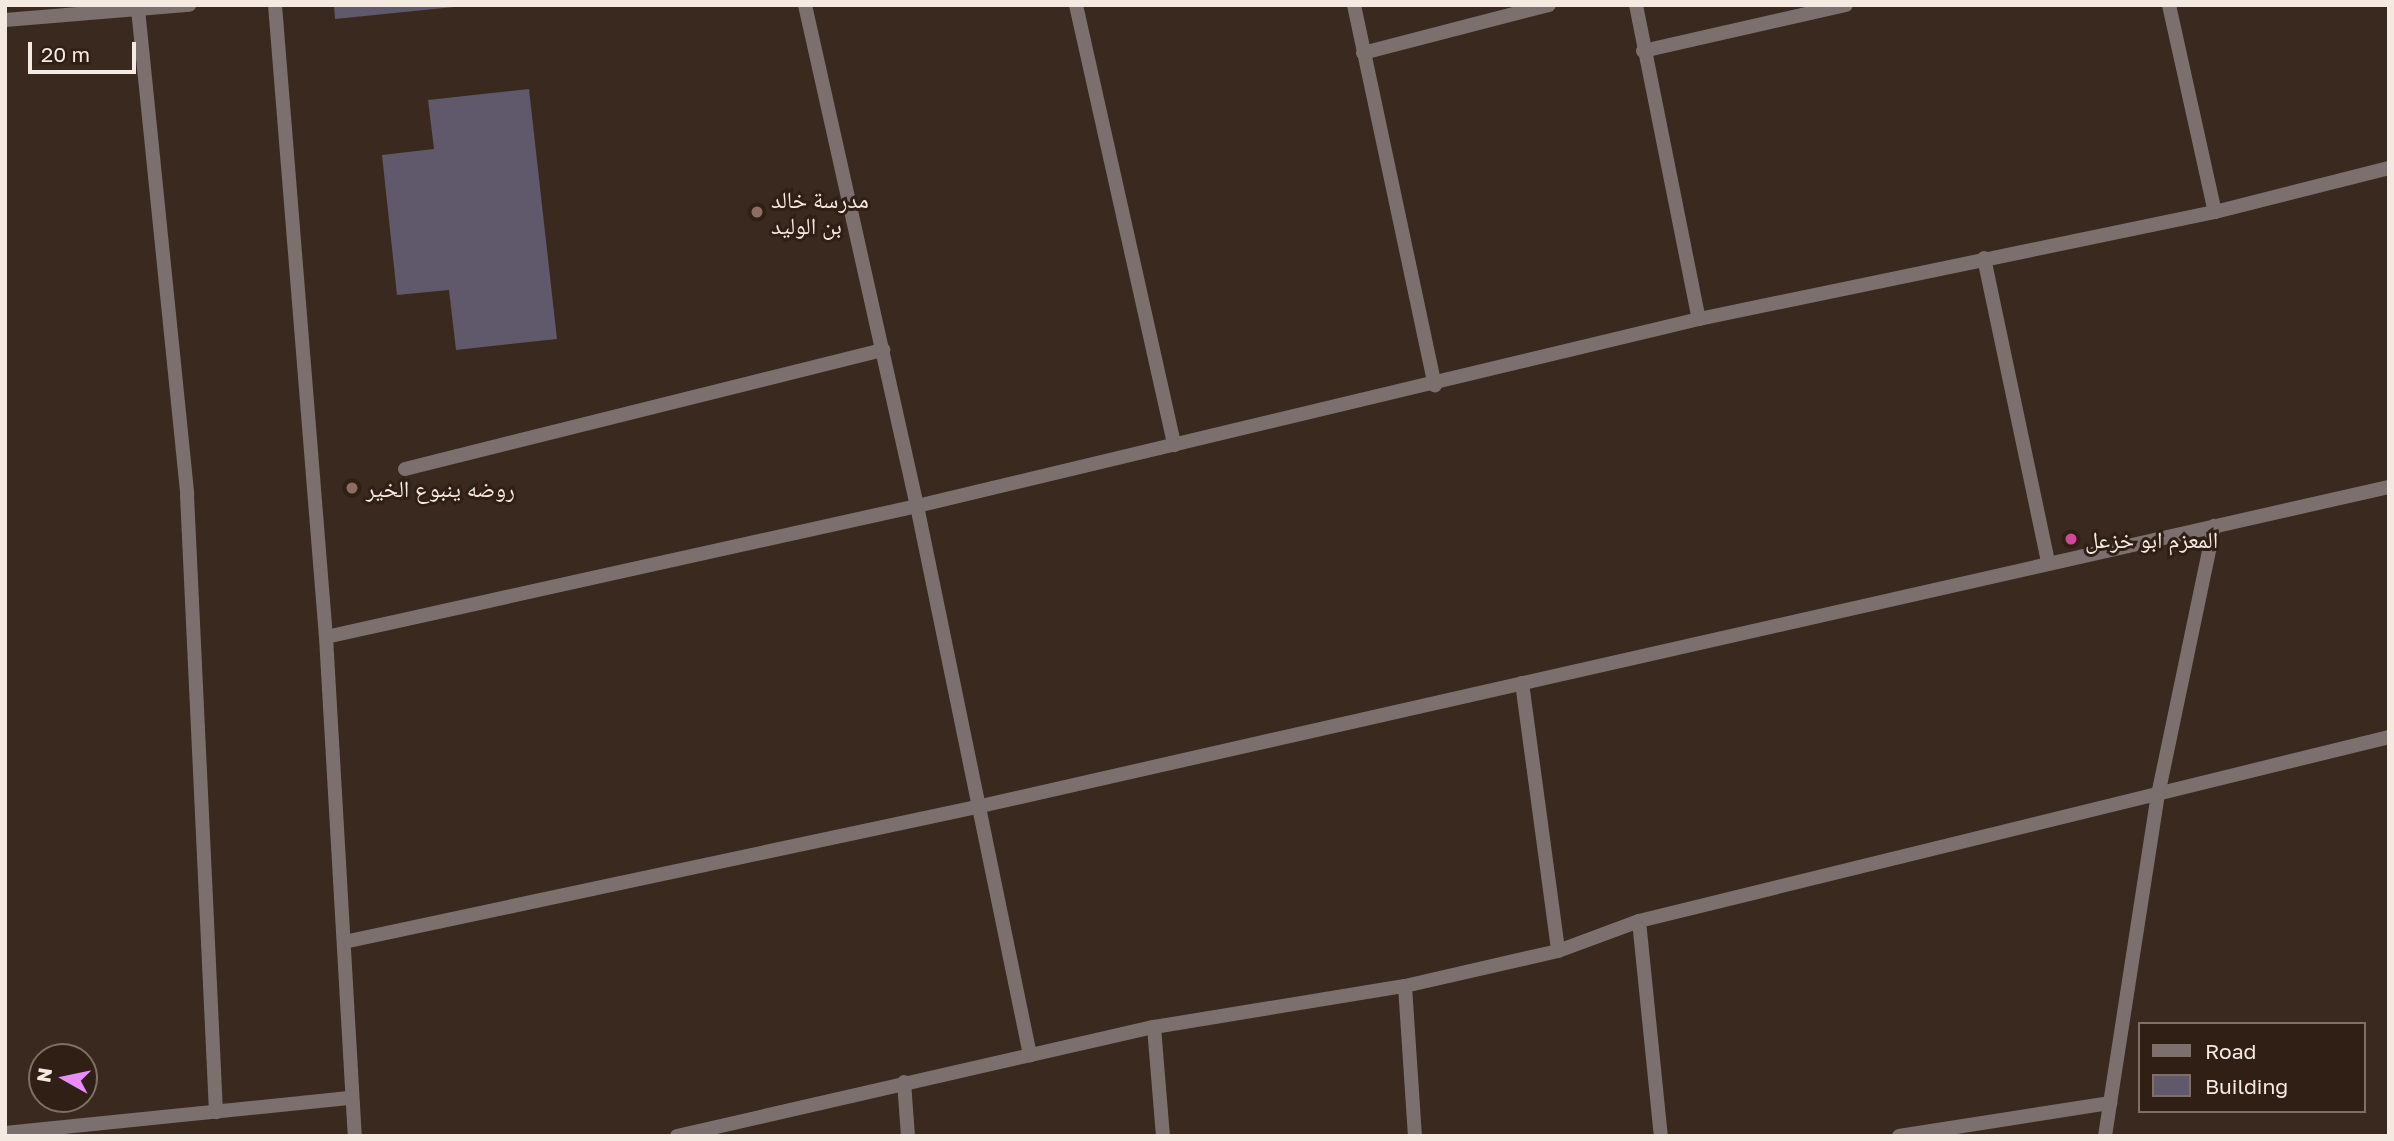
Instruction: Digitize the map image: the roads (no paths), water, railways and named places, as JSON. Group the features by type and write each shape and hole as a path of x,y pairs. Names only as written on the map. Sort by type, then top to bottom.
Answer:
{"street":[{"path":"5,20 189,5"},
{"path":"275,5 326,637 355,1136"},
{"path":"805,5 917,506 981,806 1030,1055"},
{"path":"1076,5 1174,444"},
{"path":"1354,5 1435,385"},
{"path":"1363,53 1549,5"},
{"path":"1636,5 1643,51 1699,319"},
{"path":"1643,51 1846,5"},
{"path":"2169,5 2215,212"},
{"path":"138,9 187,495 216,1112"},
{"path":"326,637 917,506 1435,385 1699,319 2215,212 2389,168"},
{"path":"1984,258 2048,562"},
{"path":"405,469 883,350"},
{"path":"344,942 981,806 2048,562 2389,487"},
{"path":"2105,1136 2158,795 2214,526"},
{"path":"1522,682 1558,951"},
{"path":"677,1136 1154,1027 1405,986 1558,951 1639,920 2389,737"},
{"path":"1639,920 1661,1136"},
{"path":"1405,986 1415,1136"},
{"path":"1154,1027 1163,1136"},
{"path":"904,1083 908,1136"},
{"path":"5,1133 351,1098"},
{"path":"1899,1136 2110,1103"}],"place":[{"name":"مدرسة خالد بن الوليد","path":"757,212"},
{"name":"روضه ينبوع الخير","path":"352,488"},
{"name":"المعزم ابو خزعل","path":"2071,539"}]}
